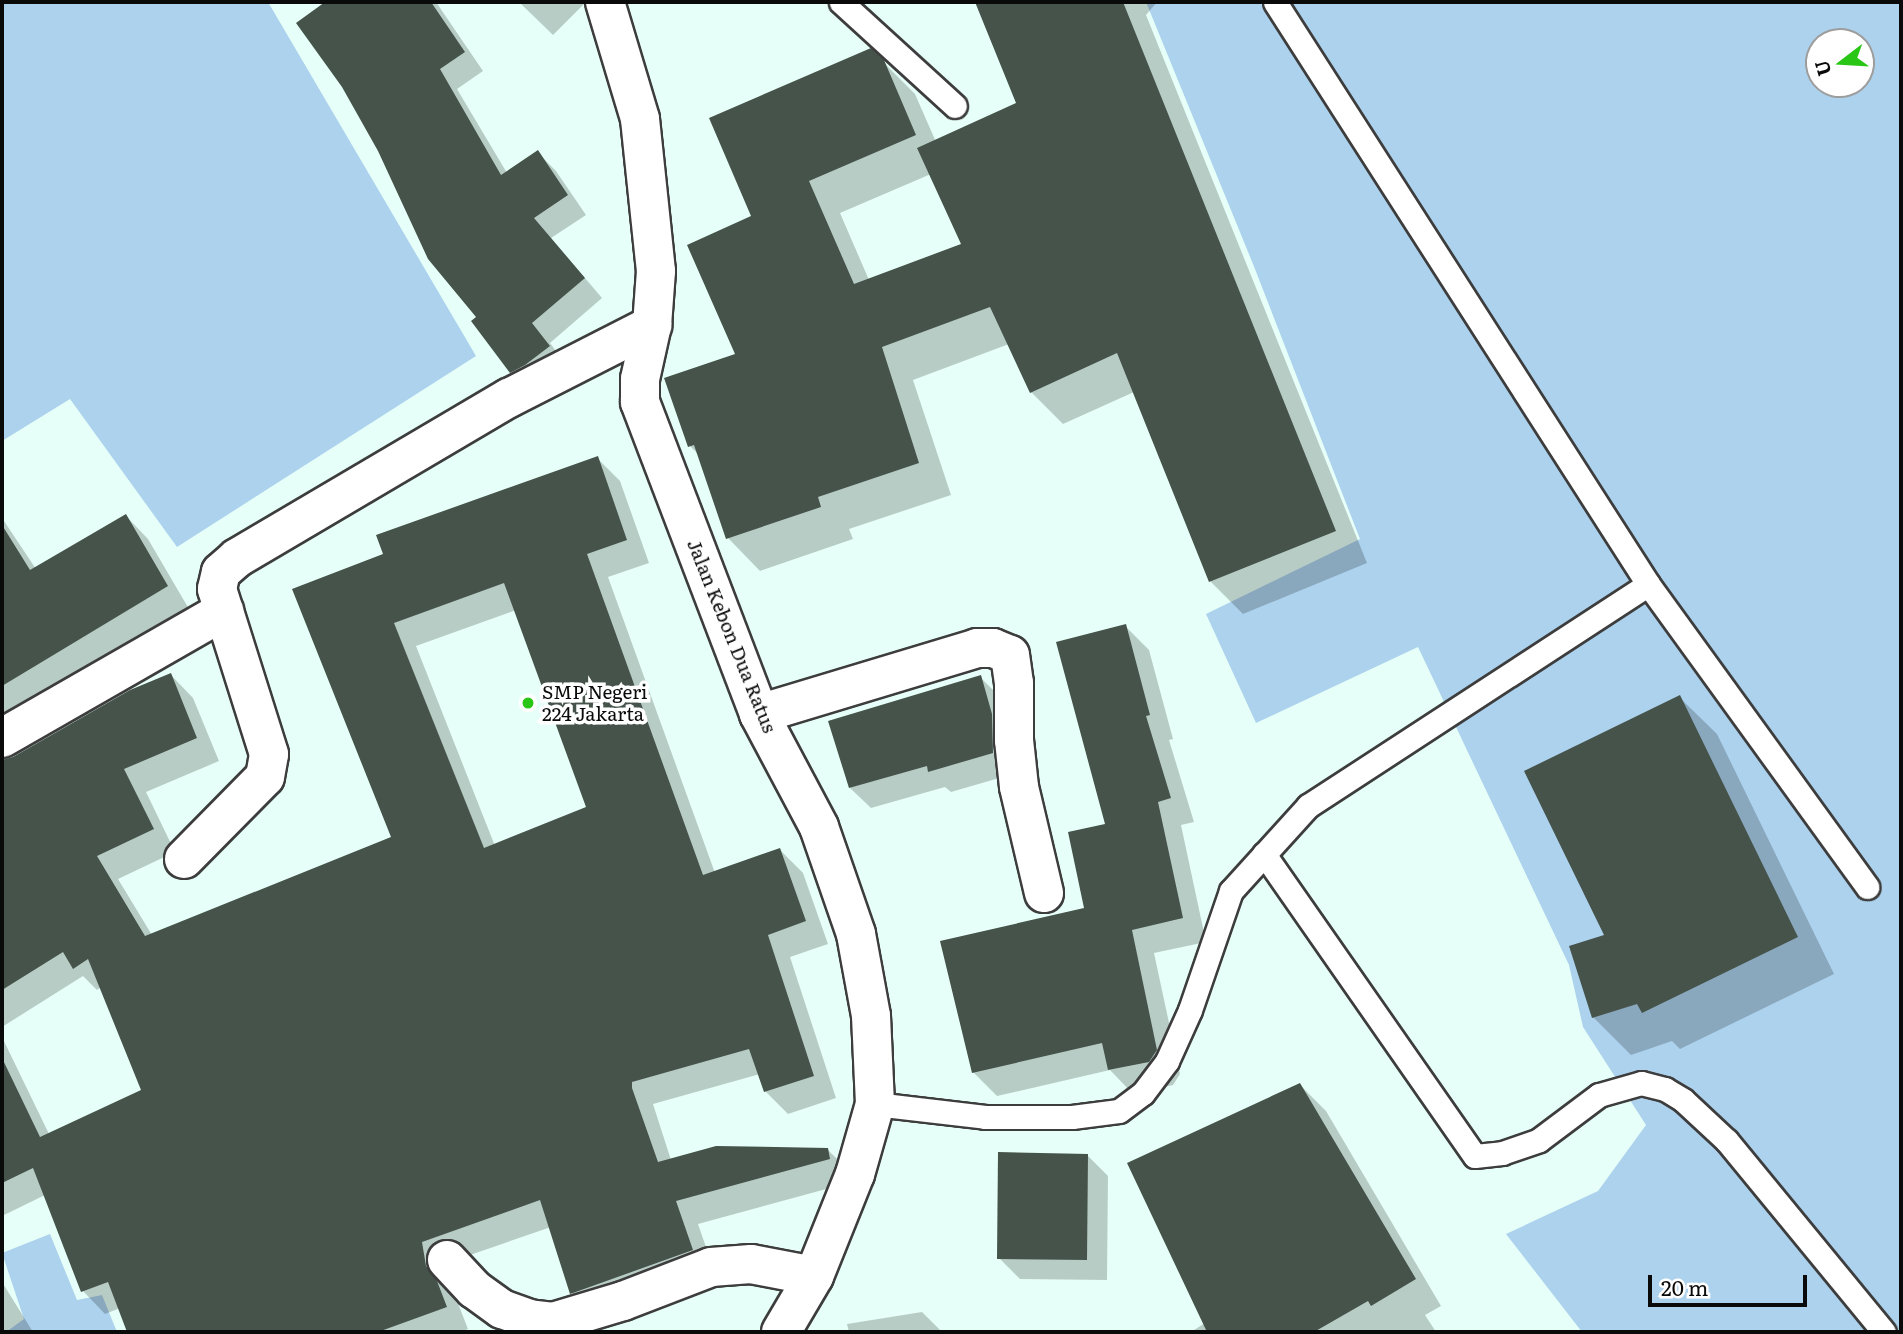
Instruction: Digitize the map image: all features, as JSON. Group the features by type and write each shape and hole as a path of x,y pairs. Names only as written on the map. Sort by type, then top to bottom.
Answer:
{"street":[{"name":"Jalan Kebon Dua Ratus","path":"605,2 640,119 656,271 652,325 640,379 640,402 760,713 819,827 856,934 872,1017 875,1104 855,1174 814,1276 781,1332"},
{"path":"184,859 265,777 269,754 217,589 221,572 237,558 509,398 652,325"},
{"path":"2,738 224,611"},
{"path":"760,713 977,648 993,648 1010,656 1014,683 1014,740 1019,787 1044,893"},
{"path":"447,1260 474,1289 502,1309 529,1319 552,1322 623,1301 712,1267 751,1264 814,1276"}],"lane":[{"path":"841,2 955,106"},
{"path":"1275,2 1648,584 1867,887"},
{"path":"875,1104 985,1117 1073,1117 1119,1111 1143,1093 1167,1060 1190,1010 1231,891 1308,806 1648,584"},
{"path":"1265,854 1475,1156 1502,1153 1539,1140 1599,1095 1641,1083 1665,1089 1683,1100 1727,1141 1884,1332"}],"shaded area":[{"path":"2,2 268,2 476,356 177,547 70,399 2,441"},
{"path":"1146,2 1901,2 1901,1332 1582,1332 1506,1234 1598,1191 1646,1125 1583,1027 1569,965 1418,647 1256,723 1206,614 1360,539 1253,264"},
{"path":"50,1234 77,1300 102,1295 117,1332 6,1332 24,1319 2,1253"}],"building":[{"path":"325,2 431,2 465,52 440,69 501,175 538,150 568,195 534,218 585,278 532,323 550,346 510,373 471,321 476,317 428,259 378,151 342,87 296,23"},
{"path":"975,2 1123,2 1336,531 1209,582 1117,353 1030,393 990,307 882,347 919,463 818,497 821,507 726,539 694,445 688,447 664,378 735,354 687,245 751,216 709,118 871,48 884,60 916,135 809,181 854,284 961,244 917,148 1016,103"},
{"path":"598,456 627,540 587,554 703,875 780,848 806,921 768,935 814,1076 764,1092 749,1049 632,1082 632,1088 658,1162 716,1146 828,1148 830,1159 676,1201 693,1250 570,1294 540,1200 422,1242 426,1266 437,1281 447,1307 378,1332 127,1332 108,1282 81,1292 33,1168 2,1183 2,1058 40,1137 141,1090 88,959 73,969 63,952 2,990 2,760 13,757 130,690 171,673 197,738 124,769 154,829 97,856 145,936 391,837 292,589 383,554 376,535","holes":["504,583 586,807 484,848 394,623"]},
{"path":"126,514 168,586 2,686 2,525 30,570"},
{"path":"1126,624 1150,715 1146,716 1171,798 1158,802 1183,918 1132,930 1157,1050 1149,1062 1108,1070 1102,1043 972,1073 940,941 1084,908 1068,832 1105,824 1056,642"},
{"path":"981,675 992,714 993,753 928,772 927,766 849,788 828,721"},
{"path":"1680,695 1798,937 1642,1013 1637,1004 1592,1018 1569,946 1604,935 1524,771"},
{"path":"1300,1083 1416,1279 1371,1306 1368,1301 1314,1332 1207,1332 1127,1163"},
{"path":"998,1152 1088,1154 1087,1260 997,1259"}],"place":[{"name":"SMP Negeri 224 Jakarta","path":"528,703"}]}
